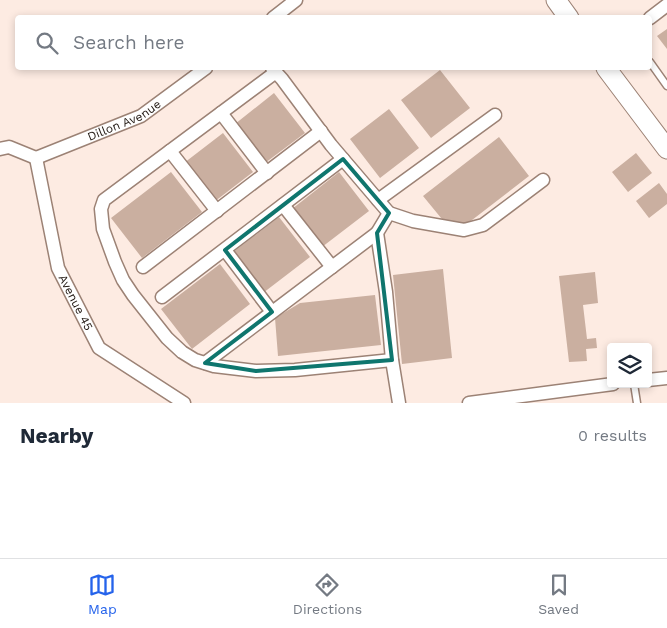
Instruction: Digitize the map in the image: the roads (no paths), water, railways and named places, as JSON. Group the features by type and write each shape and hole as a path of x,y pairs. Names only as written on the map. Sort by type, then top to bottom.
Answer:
{"main road":[{"path":"556,0 567,15"},
{"path":"608,70 667,149"}],"street":[{"path":"277,15 296,0"},
{"path":"652,16 667,5"},
{"name":"Dillon Avenue","path":"36,158 141,116 203,70"},
{"path":"392,360 256,372 214,366 196,360 182,352 168,338 133,295 119,271 103,229 101,209 104,200 221,113 274,70 321,132 390,213 413,220 464,230 482,224 543,180"},
{"path":"221,113 266,173"},
{"path":"378,200 495,115"},
{"path":"143,267 321,132"},
{"path":"0,149 9,147 36,158"},
{"path":"170,151 217,211"},
{"name":"Avenue 45","path":"36,158 58,268 99,348 184,403"},
{"path":"162,298 343,159"},
{"path":"284,205 332,267"},
{"path":"205,363 376,233 390,213"},
{"path":"376,233 386,292 392,360 399,403"},
{"path":"225,250 272,312"},
{"path":"652,380 667,378"},
{"path":"470,403 514,400 607,385"}],"lane":[{"path":"652,65 667,86"},
{"path":"635,388 637,403"}]}
